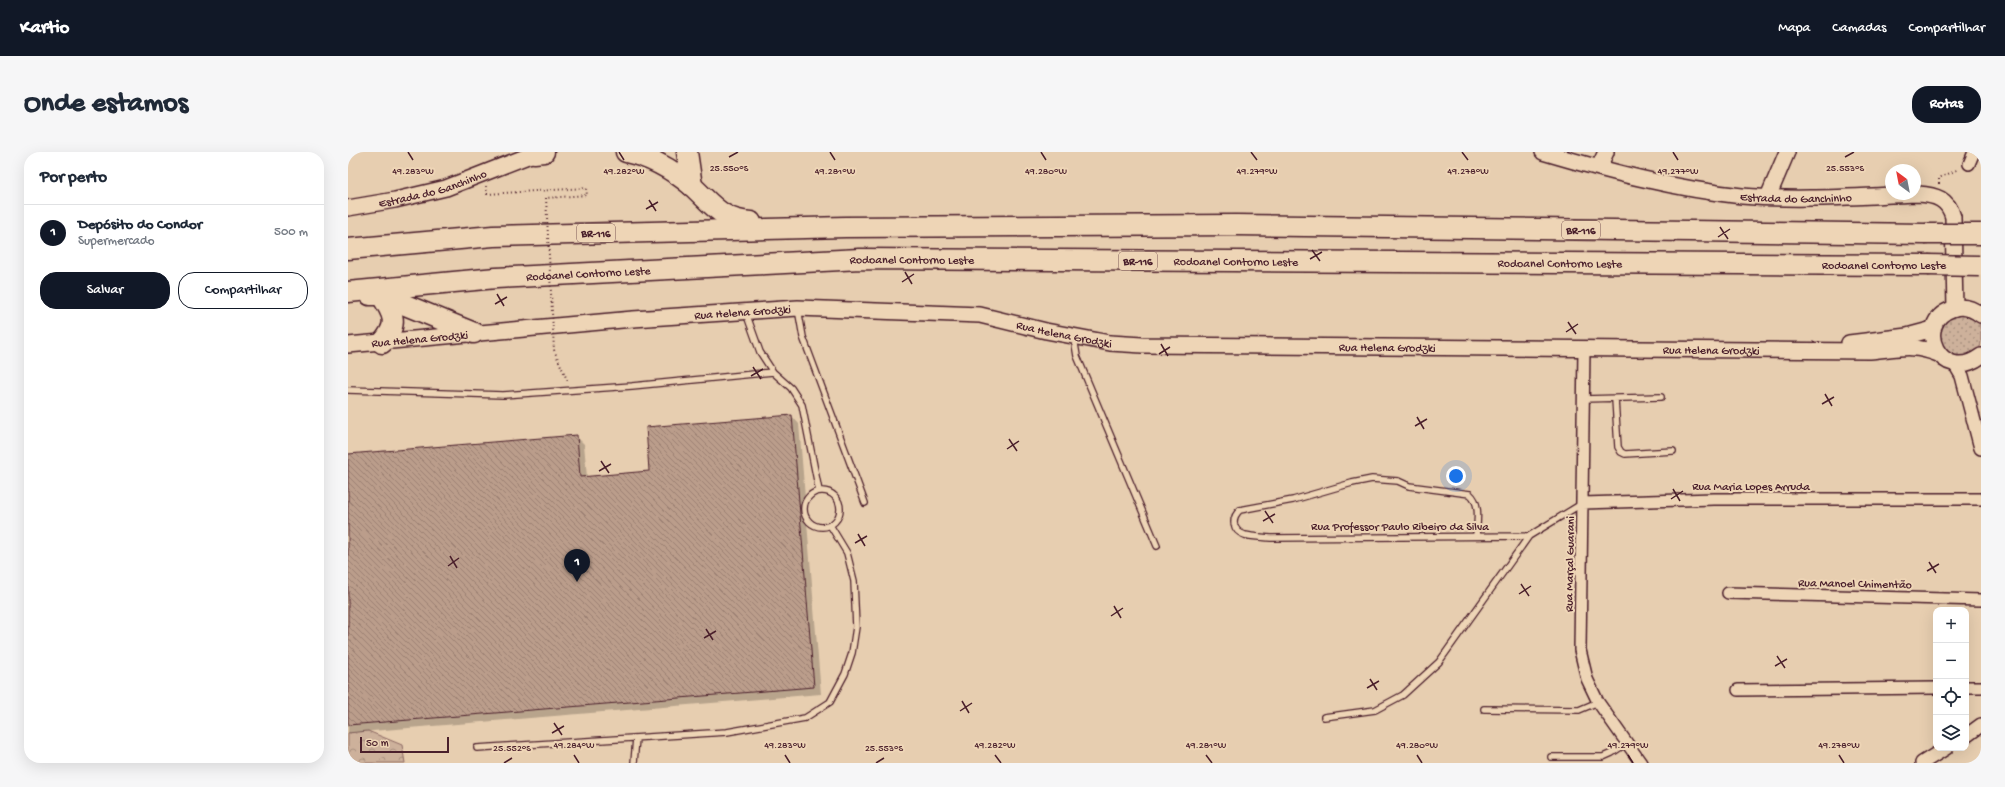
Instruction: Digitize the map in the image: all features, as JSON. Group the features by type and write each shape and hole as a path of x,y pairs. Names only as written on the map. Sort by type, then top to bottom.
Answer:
{"highway":[{"path":"626,152 646,158 660,165 692,186 710,204 732,219 746,222 845,227"},
{"path":"687,152 692,186"},
{"name":"BR-116","path":"348,249 493,236 845,227 1236,225 1981,234"},
{"name":"Rodoanel Contorno Leste","path":"348,292 496,278 860,259 1980,266"},
{"path":"348,295 382,295 474,333"},
{"path":"382,295 394,320 391,333 382,343"}],"main road":[{"name":"Estrada do Ganchinho","path":"348,208 422,195 446,188 539,152"},
{"name":"Estrada do Ganchinho","path":"1543,152 1599,167 1712,192 1768,197 1918,194 1939,197"},
{"path":"1599,167 1606,152"},
{"path":"1768,197 1787,152"},
{"path":"1939,197 1950,208 1953,217 1955,308"},
{"name":"Rua Helena Grodzki","path":"348,344 382,343 474,333 648,318 798,308 980,315 1073,336 1110,343 1142,346 1870,351 1919,347 1938,354 1948,362 1961,368"},
{"path":"1938,354 1932,337 1933,328 1942,314 1955,308 1967,308 1981,315"},
{"name":"Rua Helena Grodzki","path":"1783,350 1907,336 1933,328"},
{"path":"1961,368 1981,356"}],"street":[{"path":"1968,164 1974,152"},
{"name":"Rua Marçal Guarani","path":"1584,349 1580,650 1587,679 1598,702 1641,763"},
{"path":"1961,368 1981,448"},
{"name":"Rua Maria Lopes Arruda","path":"1583,503 1714,499 1981,499"},
{"name":"Rua Manoel Chimentão","path":"1728,593 1981,600"},
{"path":"1969,688 1981,687"},
{"path":"1738,690 1933,688"},
{"path":"1969,734 1981,726"},
{"path":"1922,763 1941,751"}],"lane":[{"path":"798,308 803,336 865,503"},
{"path":"745,311 760,352 773,372 790,388 802,405 819,491"},
{"path":"1073,336 1077,356 1157,546"},
{"path":"348,390 503,395 773,372"},
{"path":"1583,399 1661,397"},
{"path":"1615,399 1618,447 1621,452 1625,454 1673,451"},
{"name":"Rua Professor Paulo Ribeiro da Silva","path":"1476,536 1476,503 1470,494 1409,486 1398,481 1372,479 1352,483 1293,500 1240,510 1235,515 1233,522 1237,530 1244,535 1271,538 1529,536"},
{"path":"814,492 830,492 838,501 840,512 838,518 830,525 819,527 809,522 805,517 804,506 806,500 814,492"},
{"name":"Rua Maria Lopes Arruda","path":"1324,717 1375,710 1403,695 1440,662 1529,536 1583,503"},
{"path":"477,748 727,732 806,718 830,702 845,674 852,653 856,626 854,581 847,553 830,525"},
{"path":"1484,709 1579,710 1598,702"},
{"path":"634,763 636,738"},
{"path":"1551,757 1603,756 1612,753 1626,742"}],"path":[{"path":"1939,197 1939,178 1968,164"},
{"path":"485,173 487,194 586,188 587,196 546,198 554,350 571,390"}],"green space":[{"path":"1959,313 1977,320 1981,332 1981,345 1976,352 1957,359 1944,352 1939,331 1942,324"},
{"path":"368,731 402,745 405,763 348,763 348,733"}],"building":[{"path":"792,415 814,687 348,725 348,454 577,435 580,477 649,471 646,427"}],"place":[{"name":"Depósito do Condor","path":"577,582"}]}
